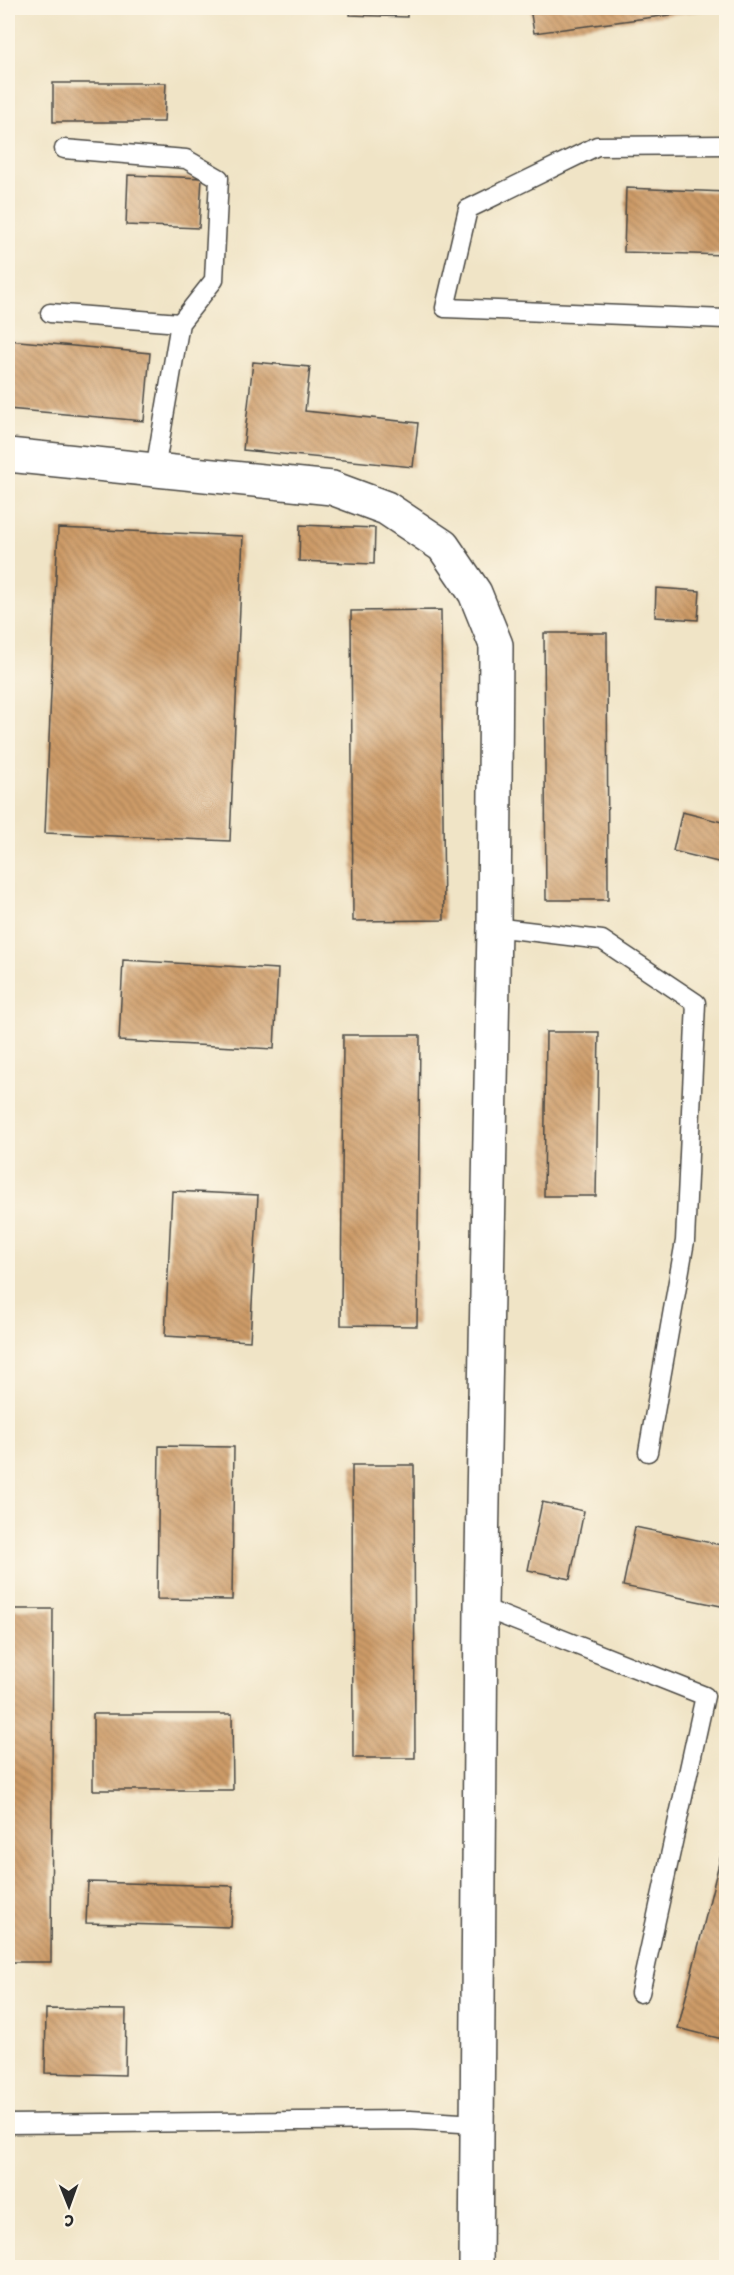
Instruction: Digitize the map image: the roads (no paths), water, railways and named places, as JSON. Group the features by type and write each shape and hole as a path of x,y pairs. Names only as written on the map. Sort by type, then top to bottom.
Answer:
{"street":[{"path":"8,455 332,488 386,508 443,546 475,593 496,645 494,927 481,1607 476,2268"}],"lane":[{"path":"726,145 597,147 468,209 445,308 726,319"},
{"path":"64,149 186,159 219,178 214,280 180,323 155,470"},
{"path":"50,313 180,323"},
{"path":"494,927 603,940 696,1003 685,1241 648,1452"},
{"path":"481,1607 705,1696 640,1993"},
{"path":"8,2124 410,2120 478,2124"}]}
